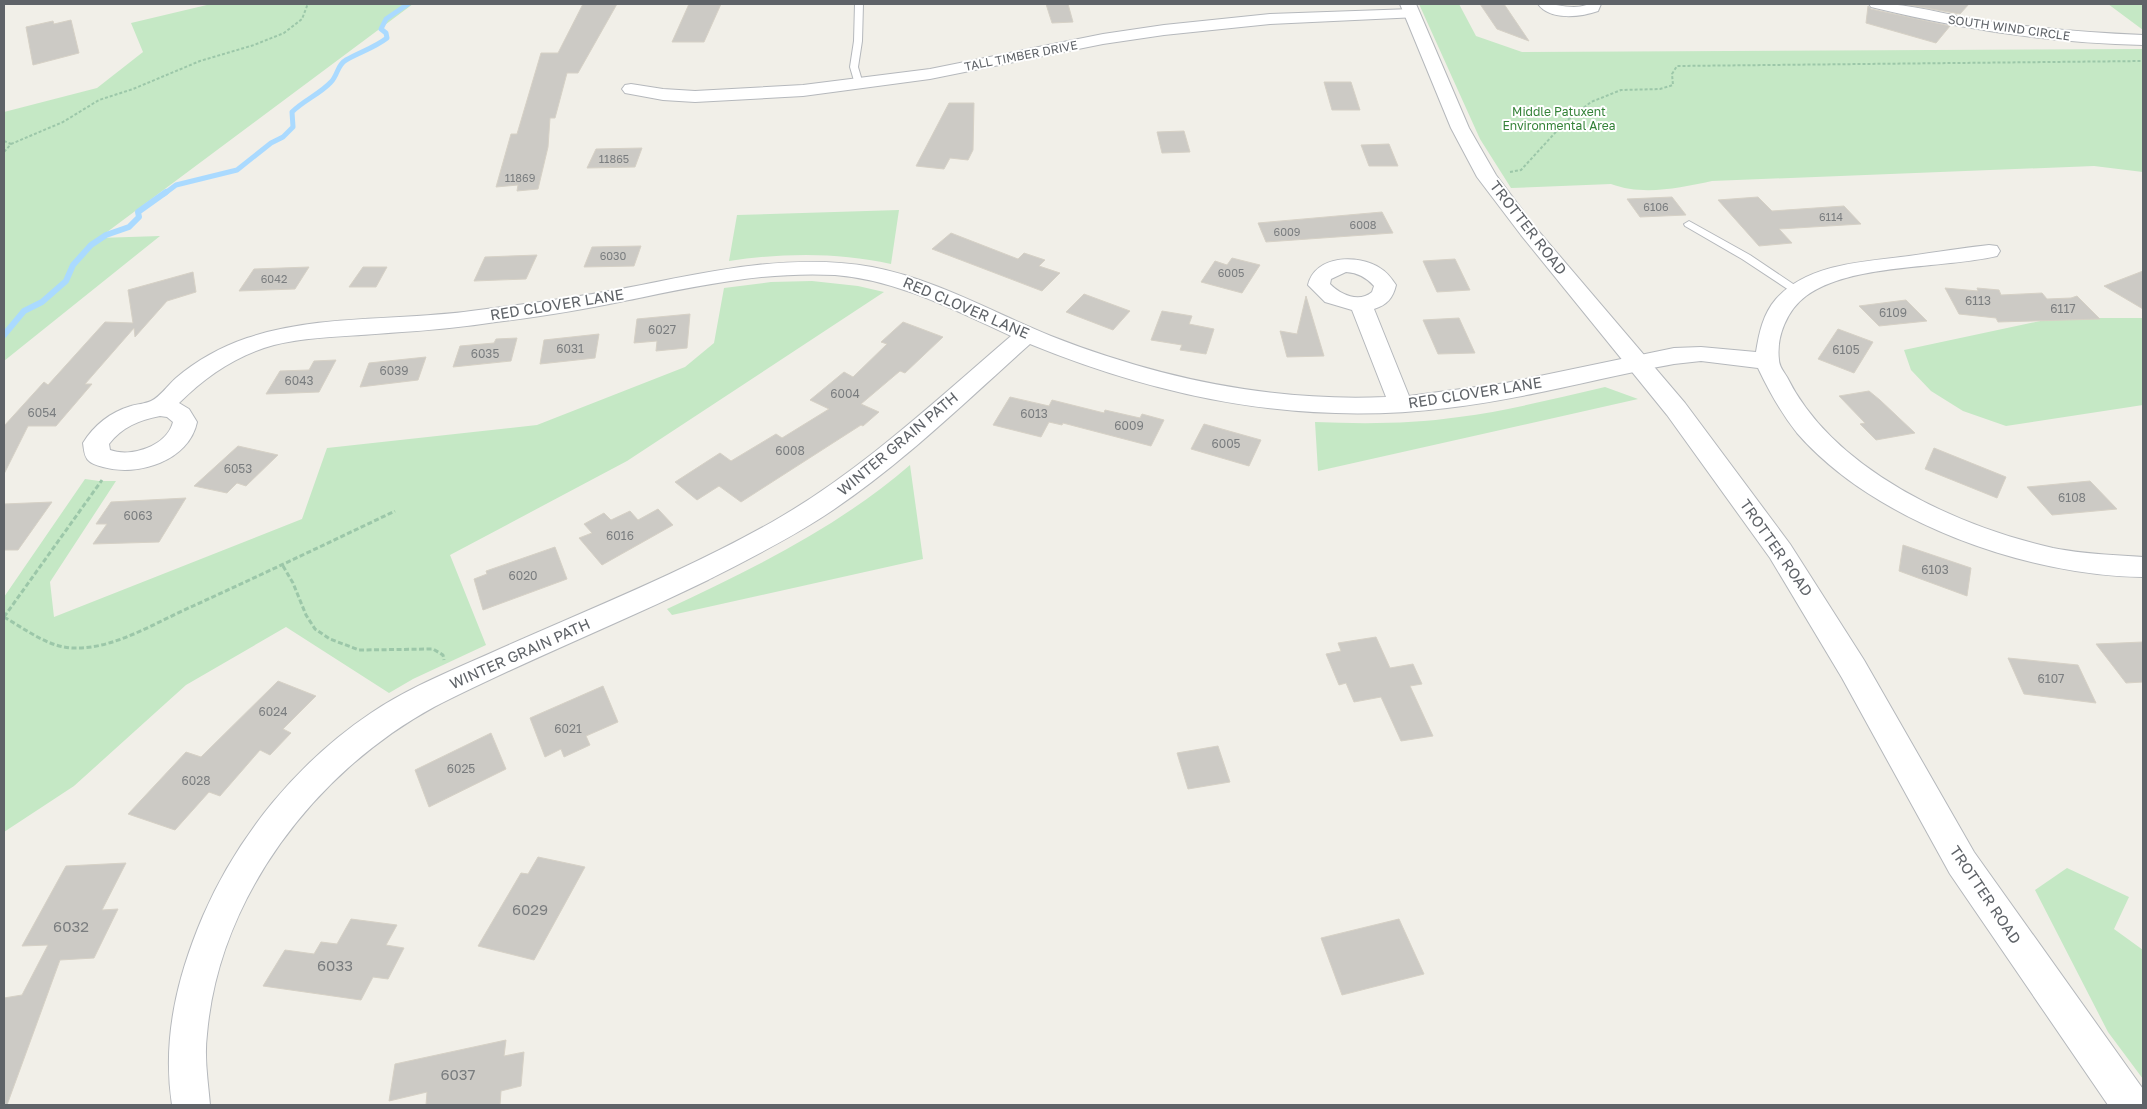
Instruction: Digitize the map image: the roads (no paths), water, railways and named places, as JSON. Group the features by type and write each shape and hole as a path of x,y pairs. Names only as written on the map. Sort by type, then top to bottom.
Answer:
{"street":[{"path":"1546,4 1555,9 1576,12 1592,8 1593,4"},
{"name":"SOUTH WIND CIRCLE","path":"1877,4 1954,21 2025,32 2087,38 2143,40"},
{"name":"TALL TIMBER DRIVE","path":"630,89 649,94 690,97 763,94 932,74 1128,35 1213,23 1410,9"},
{"name":"TROTTER ROAD","path":"1410,9 1460,128 1487,177 1528,231 1639,362 1676,409 1780,551 1853,668 1962,863 2131,1105"},
{"path":"1989,250 1851,272 1825,278 1799,292 1785,303 1774,320 1769,338 1768,360 1789,404 1807,428 1830,451 1891,495 1932,516 2014,548 2099,566 2143,567"},
{"name":"RED CLOVER LANE","path":"160,408 177,387 217,360 256,343 289,334 488,316 591,301 738,271 767,268 834,268 901,280 933,292 1027,334 1112,367 1204,392 1300,404 1401,405 1452,400 1500,392 1639,362 1701,354 1768,360"},
{"path":"1361,304 1401,405"},
{"name":"WINTER GRAIN PATH","path":"191,1105 186,1051 192,1001 206,950 228,898 252,856 277,820 309,784 350,747 389,717 452,684 674,584 774,533 827,502 866,474 1027,334"},
{"path":"160,408 172,409 181,414 185,422 182,433 172,444 138,460 117,463 106,461 98,455 96,443 105,430 121,419 142,411 160,408"}],"lane":[{"path":"859,4 858,41 854,67 859,84"},
{"path":"1689,224 1746,257 1799,292"}],"waterway":[{"path":"164,194 176,185 237,170 271,143 283,137 293,127 292,112 331,82 343,62 387,38 386,33 381,29 386,19 408,4"},
{"path":"4,335 24,311 42,302 66,281 73,265 91,245 106,235 129,227 139,217 138,212 166,192"}],"park label":[{"name":"Middle Patuxent Environmental Area","path":"1559,119"}]}
